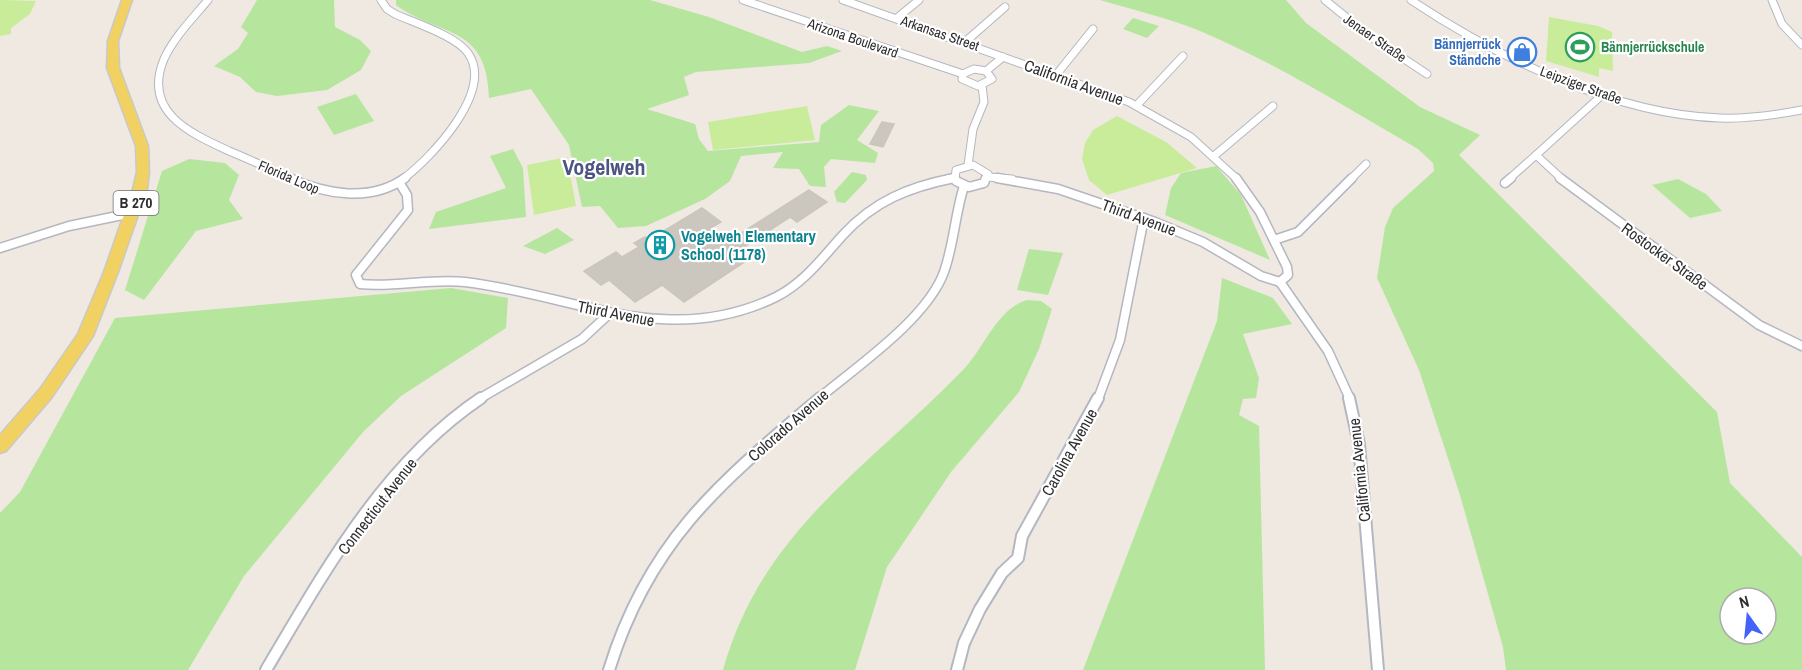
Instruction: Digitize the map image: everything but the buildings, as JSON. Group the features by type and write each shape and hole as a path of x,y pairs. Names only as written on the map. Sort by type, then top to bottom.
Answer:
{"main road":[{"name":"B 270","path":"0,446 46,393 85,336 132,213 143,172 144,155 137,127 115,78 112,55 117,28 127,0"}],"street":[{"name":"Florida Loop","path":"208,0 178,36 164,60 158,86 164,107 171,118 199,137 324,192 356,195 399,182 422,162 468,108 474,92 475,71 468,53 460,46 395,14 387,9 381,0"},
{"name":"Arizona Boulevard","path":"743,0 963,74"},
{"name":"Arkansas Street","path":"843,0 1004,57"},
{"path":"897,18 919,0"},
{"name":"Jenaer Straße","path":"1325,0 1360,30 1427,74"},
{"name":"Leipziger Straße","path":"1411,0 1542,73 1601,96 1668,111 1712,117 1761,116 1802,110"},
{"path":"1772,0 1782,24 1802,45"},
{"path":"965,42 1005,7"},
{"path":"1056,75 1094,29"},
{"path":"1137,105 1183,56"},
{"path":"986,71 1004,57"},
{"name":"California Avenue","path":"1004,57 1137,105 1182,130 1214,156 1246,190 1274,240 1288,272 1288,276 1280,282 1328,351 1345,385 1353,411 1359,444 1378,670"},
{"path":"974,69 986,71 992,79 982,86 968,84 962,79 963,74 974,69"},
{"path":"968,165 973,129 984,102 982,86"},
{"path":"1505,183 1601,96"},
{"path":"1214,156 1273,106"},
{"name":"Rostocker Straße","path":"1536,155 1551,171 1759,325 1802,346"},
{"path":"1274,240 1298,232 1366,164"},
{"path":"968,165 982,168 988,177 980,185 964,186 954,178 956,170 968,165"},
{"name":"Third Avenue","path":"988,177 1047,184 1144,218 1204,242 1263,278 1280,282"},
{"name":"Third Avenue","path":"399,182 407,193 408,210 356,274 356,280 360,284 463,282 644,321 682,322 730,314 762,303 792,288 880,203 916,187 954,178"},
{"name":"Colorado Avenue","path":"609,670 620,634 640,591 665,549 697,509 726,479 910,321 934,295 947,269 954,218 964,186"},
{"path":"0,248 69,226 132,213"},
{"name":"Carolina Avenue","path":"957,670 964,643 980,609 1002,573 1018,558 1023,536 1101,392 1115,356 1122,328 1137,241 1144,218"},
{"name":"Connecticut Avenue","path":"266,670 334,561 413,458 467,408 516,376 579,341 603,322 610,313"}],"green space":[{"path":"0,0 36,1 30,14 11,28 11,34 0,36"},
{"path":"257,0 334,0 335,27 360,40 371,51 361,70 327,90 277,96 256,92 240,77 214,66 238,49 248,33 241,27"},
{"path":"396,0 650,0 709,17 802,52 827,46 842,51 809,63 696,72 684,77 689,95 647,109 695,124 699,139 708,151 819,142 821,125 849,105 879,111 857,140 878,153 875,163 831,159 824,167 826,187 810,186 799,169 773,168 783,152 741,156 730,181 705,199 646,226 618,228 600,206 582,207 569,145 531,89 489,98 486,74 480,57 471,45 459,36 396,5"},
{"path":"1100,0 1286,0 1306,23 1420,107 1480,135 1459,155 1717,412 1730,483 1802,557 1802,670 1506,670 1503,647 1460,495 1419,370 1377,278 1385,227 1393,208 1434,171 1433,163 1418,149 1256,57 1200,31"},
{"name":"Bännjerrückschule","path":"1549,17 1598,26 1612,32 1613,71 1599,68 1599,77 1546,61"},
{"path":"1133,18 1159,26 1147,38 1123,29"},
{"path":"356,94 374,121 334,135 317,107"},
{"path":"807,106 815,140 713,150 708,122"},
{"path":"1117,116 1166,142 1197,168 1107,195 1089,180 1082,159 1085,143 1093,130"},
{"path":"513,149 523,168 526,217 429,229 436,212 506,188 490,156"},
{"path":"567,157 576,206 534,215 527,165"},
{"path":"189,159 225,163 239,175 229,200 243,219 196,231 144,300 125,290 162,171"},
{"path":"1216,166 1241,195 1270,260 1165,215 1171,188 1181,173"},
{"path":"852,172 866,175 867,180 845,203 837,202 834,192"},
{"path":"1678,179 1706,194 1722,211 1690,218 1652,185"},
{"path":"557,228 574,240 545,254 523,246"},
{"path":"1029,249 1063,253 1048,295 1017,290"},
{"path":"1222,278 1273,298 1292,324 1243,334 1259,378 1256,398 1243,399 1239,415 1259,426 1265,670 1083,670 1217,321"},
{"path":"451,288 508,298 506,328 401,396 363,432 244,576 188,670 0,670 0,513 20,492 115,318"},
{"path":"1027,300 1041,301 1052,309 1039,349 1019,392 951,472 887,567 855,670 723,670 741,621 764,578 791,539 856,470 964,369 999,320 1016,305"}],"place":[{"name":"Bännjerrückschule","path":"1580,47"},
{"name":"Bännjerrück Ständche","path":"1522,52"},
{"name":"Vogelweh Elementary School (1178)","path":"660,245"}],"district":[{"name":"Vogelweh","path":"604,167"}]}
